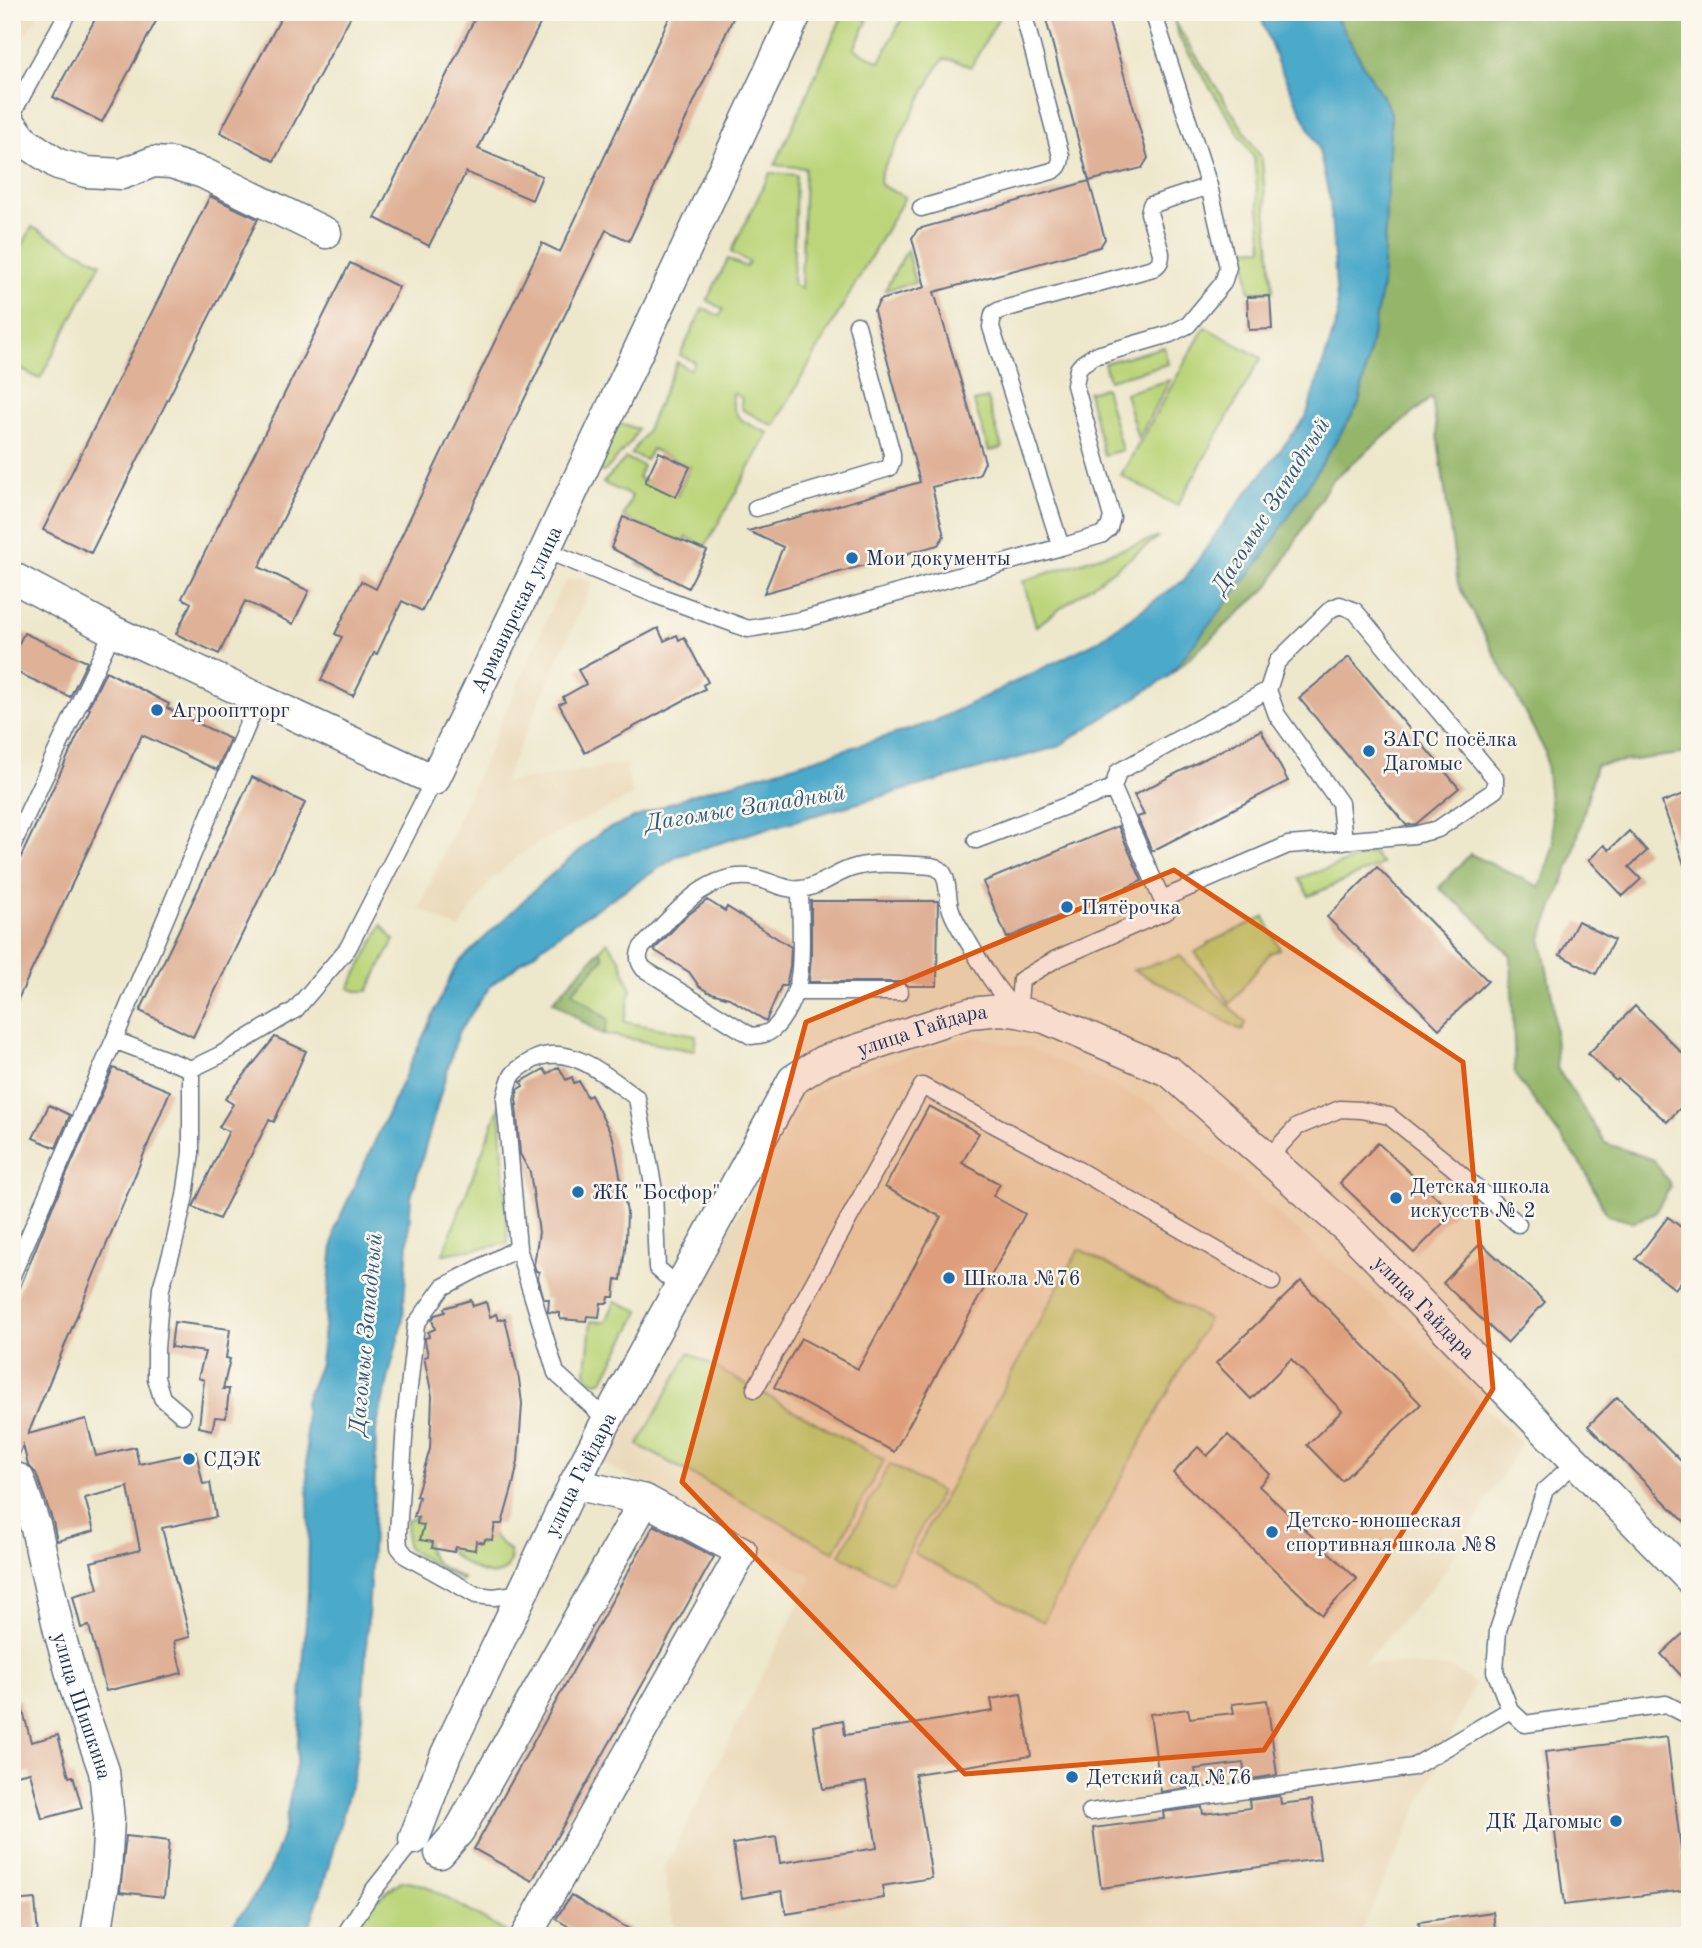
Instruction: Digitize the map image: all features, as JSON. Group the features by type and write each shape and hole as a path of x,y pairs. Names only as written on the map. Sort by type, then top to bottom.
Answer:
{"street":[{"name":"Армавирская улица","path":"434,780 797,12"},
{"path":"12,125 25,142 58,164 86,172 122,174 153,162 171,163 203,173 326,233"},
{"path":"12,577 113,631 434,780"},
{"name":"улица Гайдара","path":"414,1839 446,1754 574,1484 793,1080 823,1062 953,1018 985,1011 1018,1012 1045,1018 1170,1072 1352,1233 1690,1579"},
{"name":"улица Шишкина","path":"19,1479 36,1528 75,1688 104,1771 109,1819 106,1871 96,1936"},
{"path":"526,1936 742,1552 645,1500 574,1484"},
{"path":"440,1853 459,1831 645,1500"}],"lane":[{"path":"12,114 68,12"},
{"path":"545,550 748,629 802,620 1061,547 1101,535 1109,528 1112,517 1075,385 1078,369 1094,356 1170,334 1188,325 1223,283 1228,267 1209,187 1153,12"},
{"path":"921,208 1052,171 1061,163 1025,20"},
{"path":"1061,547 991,327 993,314 1153,268 1158,265 1161,253 1149,212 1151,205 1209,187"},
{"path":"756,508 889,468 892,454 856,325"},
{"path":"1162,899 1289,845 1344,841 1414,835 1438,829 1495,790 1495,778 1355,611 1340,605 1331,609 1276,662 1268,690 1277,715 1340,803 1344,841"},
{"path":"12,846 113,631"},
{"path":"1018,1012 1021,980 1056,959 1167,911 1113,788 1118,772 1268,690"},
{"path":"12,1275 258,700"},
{"path":"114,1040 191,1069 220,1055 295,1010 348,948 434,780"},
{"path":"976,840 1113,788"},
{"path":"800,889 800,970 796,992 777,1026 765,1034 751,1036 640,964 642,947 692,897 710,884 736,877 749,877 800,889 816,886 859,866 937,867 947,878 947,898 956,921 989,977 1002,996 1018,1012"},
{"path":"796,992 900,992"},
{"path":"607,1420 556,1373 518,1248 505,1098 516,1069 542,1055 565,1054 598,1069 637,1098 654,1190 657,1268 679,1287"},
{"path":"182,1415 162,1398 156,1378 156,1349 161,1288 174,1244 190,1163 191,1069"},
{"path":"755,1389 922,1086 1066,1163 1272,1282"},
{"path":"1268,1158 1297,1127 1340,1109 1389,1116 1518,1224"},
{"path":"518,1248 443,1287 416,1324 405,1423 398,1546 406,1556 476,1595 494,1597 523,1593"},
{"path":"1576,1462 1545,1490 1498,1630 1495,1671 1510,1710 1525,1724 1666,1704 1690,1720"},
{"path":"1090,1812 1413,1767 1510,1710"},
{"path":"344,1936 372,1892 414,1839"}],"highlighted area":[{"path":"1174,870 1463,1062 1493,1389 1264,1750 965,1774 682,1482 806,1022"}],"shaded area":[{"path":"12,12 39,12 26,35 12,47"},
{"path":"582,578 593,582 503,783 626,764 632,796 530,847 492,879 459,929 419,909 560,589 567,581"},
{"path":"971,1036 1030,1048 1157,1107 1390,1312 1521,1443 1442,1576 1364,1663 1453,1668 1475,1684 1359,1936 676,1936 664,1869 812,1577 595,1459 806,1098 836,1078"}],"green space":[{"path":"844,12 868,20 854,49 880,62 905,12 1002,12 971,67 944,59 938,66 881,173 880,183 884,187 905,197 774,426 743,410 742,398 733,393 737,415 748,424 769,433 705,547 687,537 666,577 637,564 651,529 623,517 632,496 603,483 626,458 643,466 638,478 677,496 690,467 652,449 646,460 631,454 645,434 677,362 690,370 695,362 680,355 703,308 720,316 723,309 707,300 728,259 746,267 749,262 731,252 770,173 796,175 793,284 801,289 805,168 775,165"},
{"path":"1333,12 1690,12 1690,746 1680,754 1596,765 1572,859 1541,938 1553,1001 1557,1068 1605,1143 1654,1160 1671,1186 1654,1214 1632,1222 1607,1215 1584,1169 1515,1075 1511,956 1474,917 1439,888 1470,854 1540,887 1554,844 1545,751 1458,584 1432,397 1331,481 1269,586 1168,677 1266,553 1359,404 1382,285 1391,112"},
{"path":"1174,21 1262,159 1273,291 1249,292 1247,268 1240,249 1263,248 1254,158 1180,39"},
{"path":"32,227 101,263 40,379 12,365 12,265"},
{"path":"907,250 915,283 885,290"},
{"path":"1205,327 1261,358 1177,506 1121,475"},
{"path":"1164,347 1168,364 1109,380 1104,363"},
{"path":"1170,380 1138,439 1125,393"},
{"path":"1105,388 1122,450 1104,455 1088,392"},
{"path":"987,398 1002,448 989,451 974,402"},
{"path":"618,423 638,429 631,442 607,469 599,471 598,467"},
{"path":"1159,537 1036,626 1023,581"},
{"path":"1373,853 1382,864 1309,896 1299,878"},
{"path":"1264,917 1280,949 1270,953 1230,1004 1195,952 1208,943"},
{"path":"382,925 394,940 368,991 349,988"},
{"path":"607,942 620,959 631,990 624,1022 696,1035 694,1051 604,1034 608,1019 572,992 604,958 600,950"},
{"path":"600,950 604,958 572,992 608,1020 604,1034 553,1001"},
{"path":"1180,956 1246,1023 1242,1031 1133,970"},
{"path":"500,1105 508,1244 443,1254"},
{"path":"1079,1249 1208,1319 1043,1622 914,1553"},
{"path":"615,1301 640,1311 603,1380 597,1382 589,1379 586,1372 591,1321 606,1322"},
{"path":"689,1353 884,1460 834,1552 638,1445"},
{"path":"890,1464 941,1492 891,1583 840,1555"},
{"path":"415,1518 431,1520 428,1552 435,1562 463,1578 462,1581 406,1545 407,1521"},
{"path":"477,1520 509,1551 510,1562 502,1572 495,1574 477,1570 447,1549"},
{"path":"401,1881 424,1885 509,1934 508,1936 351,1936 369,1905"}],"water":[{"name":"Дагомыс Западный","path":"1259,12 1333,12 1391,112 1382,286 1359,404 1266,553 1168,677 1057,747 678,856 574,923 491,985 458,1033 411,1197 403,1318 376,1429 374,1516 362,1716 354,1773 323,1886 306,1936 224,1936 269,1872 284,1830 297,1759 308,1592 305,1401 320,1364 335,1228 456,965 543,882 602,831 691,795 933,722 1096,642 1184,580 1225,521 1306,417 1338,317 1330,200 1318,146 1278,64"}],"building":[{"path":"99,12 161,12 102,122 53,97"},
{"path":"284,12 353,12 274,161 220,132"},
{"path":"478,12 546,12 478,149 542,176 532,200 466,172 429,246 375,218"},
{"path":"672,12 736,12 629,241 606,230 422,611 402,601 353,696 321,680 342,637 335,634 361,581 376,589 542,243 560,252"},
{"path":"1044,12 1106,12 1148,158 1142,168 1089,181"},
{"path":"1089,181 1105,239 1100,247 934,292 985,462 979,475 932,487 944,536 938,545 764,593 783,547 748,531 920,482 874,311 880,300 925,287 912,238 918,229"},
{"path":"210,196 258,219 91,553 43,530"},
{"path":"350,263 399,287 259,567 309,591 293,624 245,601 219,654 176,634 191,603 182,598"},
{"path":"1270,296 1272,329 1249,330 1247,297"},
{"path":"659,452 690,467 676,497 645,482"},
{"path":"623,517 707,551 688,588 611,548"},
{"path":"658,628 664,641 677,635 679,640 684,637 708,682 703,685 705,689 585,753 559,704 565,702 563,697 586,684 578,670"},
{"path":"24,633 87,662 70,697 12,670 12,657"},
{"path":"1349,657 1459,788 1416,824 1406,825 1299,698"},
{"path":"106,671 169,704 167,708 230,739 217,770 142,735 12,1012 12,876"},
{"path":"1261,730 1288,781 1152,851 1137,817 1144,815 1134,795"},
{"path":"252,777 305,803 193,1037 140,1011"},
{"path":"1690,792 1690,872 1687,873 1662,802"},
{"path":"1118,826 1142,881 1007,938 983,882"},
{"path":"1629,831 1647,851 1629,867 1641,879 1623,896 1589,860 1604,845 1609,850"},
{"path":"1377,867 1488,981 1439,1029 1327,917"},
{"path":"707,900 725,911 727,907 791,947 786,986 781,986 766,1021 729,998 708,992 699,986 689,972 654,950 684,918"},
{"path":"811,901 938,901 937,986 909,986 900,982 809,982"},
{"path":"1578,921 1614,940 1596,974 1560,955"},
{"path":"1635,1006 1690,1061 1690,1116 1680,1108 1667,1122 1618,1079 1616,1081 1588,1054"},
{"path":"275,1037 306,1051 274,1122 269,1120 219,1219 193,1207 229,1131 219,1127 233,1104 225,1099"},
{"name":"ЖК \"Босфор\"","path":"559,1067 566,1080 572,1077 574,1083 579,1081 587,1097 591,1095 613,1138 627,1212 621,1280 616,1279 614,1297 609,1297 608,1303 601,1303 599,1317 587,1316 586,1321 560,1319 560,1313 548,1312 549,1299 544,1299 539,1272 534,1265 539,1232 530,1172 520,1154 516,1100 518,1089 523,1086 521,1082 544,1069 547,1074"},
{"path":"113,1068 170,1091 28,1434 86,1419 96,1456 135,1447 139,1464 196,1452 203,1484 210,1483 216,1517 162,1528 190,1637 174,1641 182,1673 106,1691 89,1626 81,1628 73,1596 98,1589 91,1562 140,1550 128,1487 85,1498 94,1531 57,1541 36,1473 28,1465 23,1445 16,1462 12,1463 12,1307"},
{"path":"49,1105 70,1115 56,1148 33,1138"},
{"name":"Школа №76","path":"929,1106 979,1133 962,1163 1000,1184 993,1196 1025,1214 894,1452 774,1387 801,1338 858,1369 941,1217 885,1187"},
{"name":"Детская школа искусств № 2","path":"1378,1143 1453,1213 1414,1253 1340,1183"},
{"path":"1668,1217 1690,1234 1690,1270 1675,1289 1636,1259"},
{"path":"1481,1243 1545,1302 1507,1343 1443,1283"},
{"path":"1301,1281 1421,1404 1342,1481 1307,1445 1342,1411 1291,1359 1251,1399 1216,1363"},
{"path":"471,1300 473,1306 486,1302 490,1317 496,1314 498,1320 505,1318 522,1404 518,1461 502,1524 495,1524 492,1540 485,1539 484,1543 476,1541 475,1550 456,1547 454,1552 432,1548 433,1542 420,1540 424,1525 417,1524 418,1517 414,1517 419,1497 416,1496 430,1449 432,1396 424,1357 428,1356 425,1338 429,1337 428,1332 435,1329 432,1320 435,1315 445,1312 444,1308"},
{"path":"174,1322 230,1329 226,1358 230,1359 223,1389 229,1389 226,1418 215,1417 212,1430 199,1427 204,1380 198,1378 205,1352 171,1347"},
{"path":"1617,1397 1690,1470 1690,1527 1588,1426"},
{"name":"Детско-юношеская спортивная школа №8","path":"1228,1435 1270,1474 1259,1486 1357,1579 1322,1615 1173,1473 1198,1447 1207,1456"},
{"path":"654,1525 714,1557 532,1881 474,1849"},
{"path":"1690,1627 1690,1685 1661,1654"},
{"path":"1021,1694 1031,1756 915,1774 932,1878 882,1886 884,1898 786,1914 782,1891 742,1898 733,1844 776,1837 780,1863 877,1848 866,1782 823,1789 813,1726 843,1720 845,1735 993,1711 991,1699"},
{"path":"20,1699 31,1742 58,1735 69,1777 73,1776 82,1808 42,1819 30,1772 12,1776 12,1700"},
{"path":"1267,1700 1277,1775 1246,1780 1243,1763 1195,1769 1198,1786 1161,1792 1150,1714 1188,1709 1190,1718 1234,1713 1232,1704"},
{"name":"ДК Дагомыс","path":"1667,1737 1686,1890 1564,1905 1545,1752"},
{"path":"1280,1796 1281,1804 1312,1800 1320,1859 1101,1888 1093,1828 1164,1819 1163,1812 1202,1807 1203,1814 1250,1808 1249,1800"},
{"path":"126,1836 169,1841 164,1897 120,1892"},
{"path":"571,1895 642,1936 584,1936 556,1919"},
{"path":"35,1899 38,1936 12,1936 12,1901"},
{"path":"1493,1912 1496,1936 1420,1936 1419,1922"}],"place":[{"name":"Мои документы","path":"852,558"},
{"name":"Агрооптторг","path":"157,710"},
{"name":"ЗАГС посёлка Дагомыс","path":"1369,751"},
{"name":"Пятёрочка","path":"1067,907"},
{"name":"ЖК \"Босфор\"","path":"578,1192"},
{"name":"Детская школа искусств № 2","path":"1396,1198"},
{"name":"Школа №76","path":"949,1278"},
{"name":"СДЭК","path":"189,1459"},
{"name":"Детско-юношеская спортивная школа №8","path":"1272,1532"},
{"name":"Детский сад №76","path":"1072,1777"},
{"name":"ДК Дагомыс","path":"1616,1821"}]}
